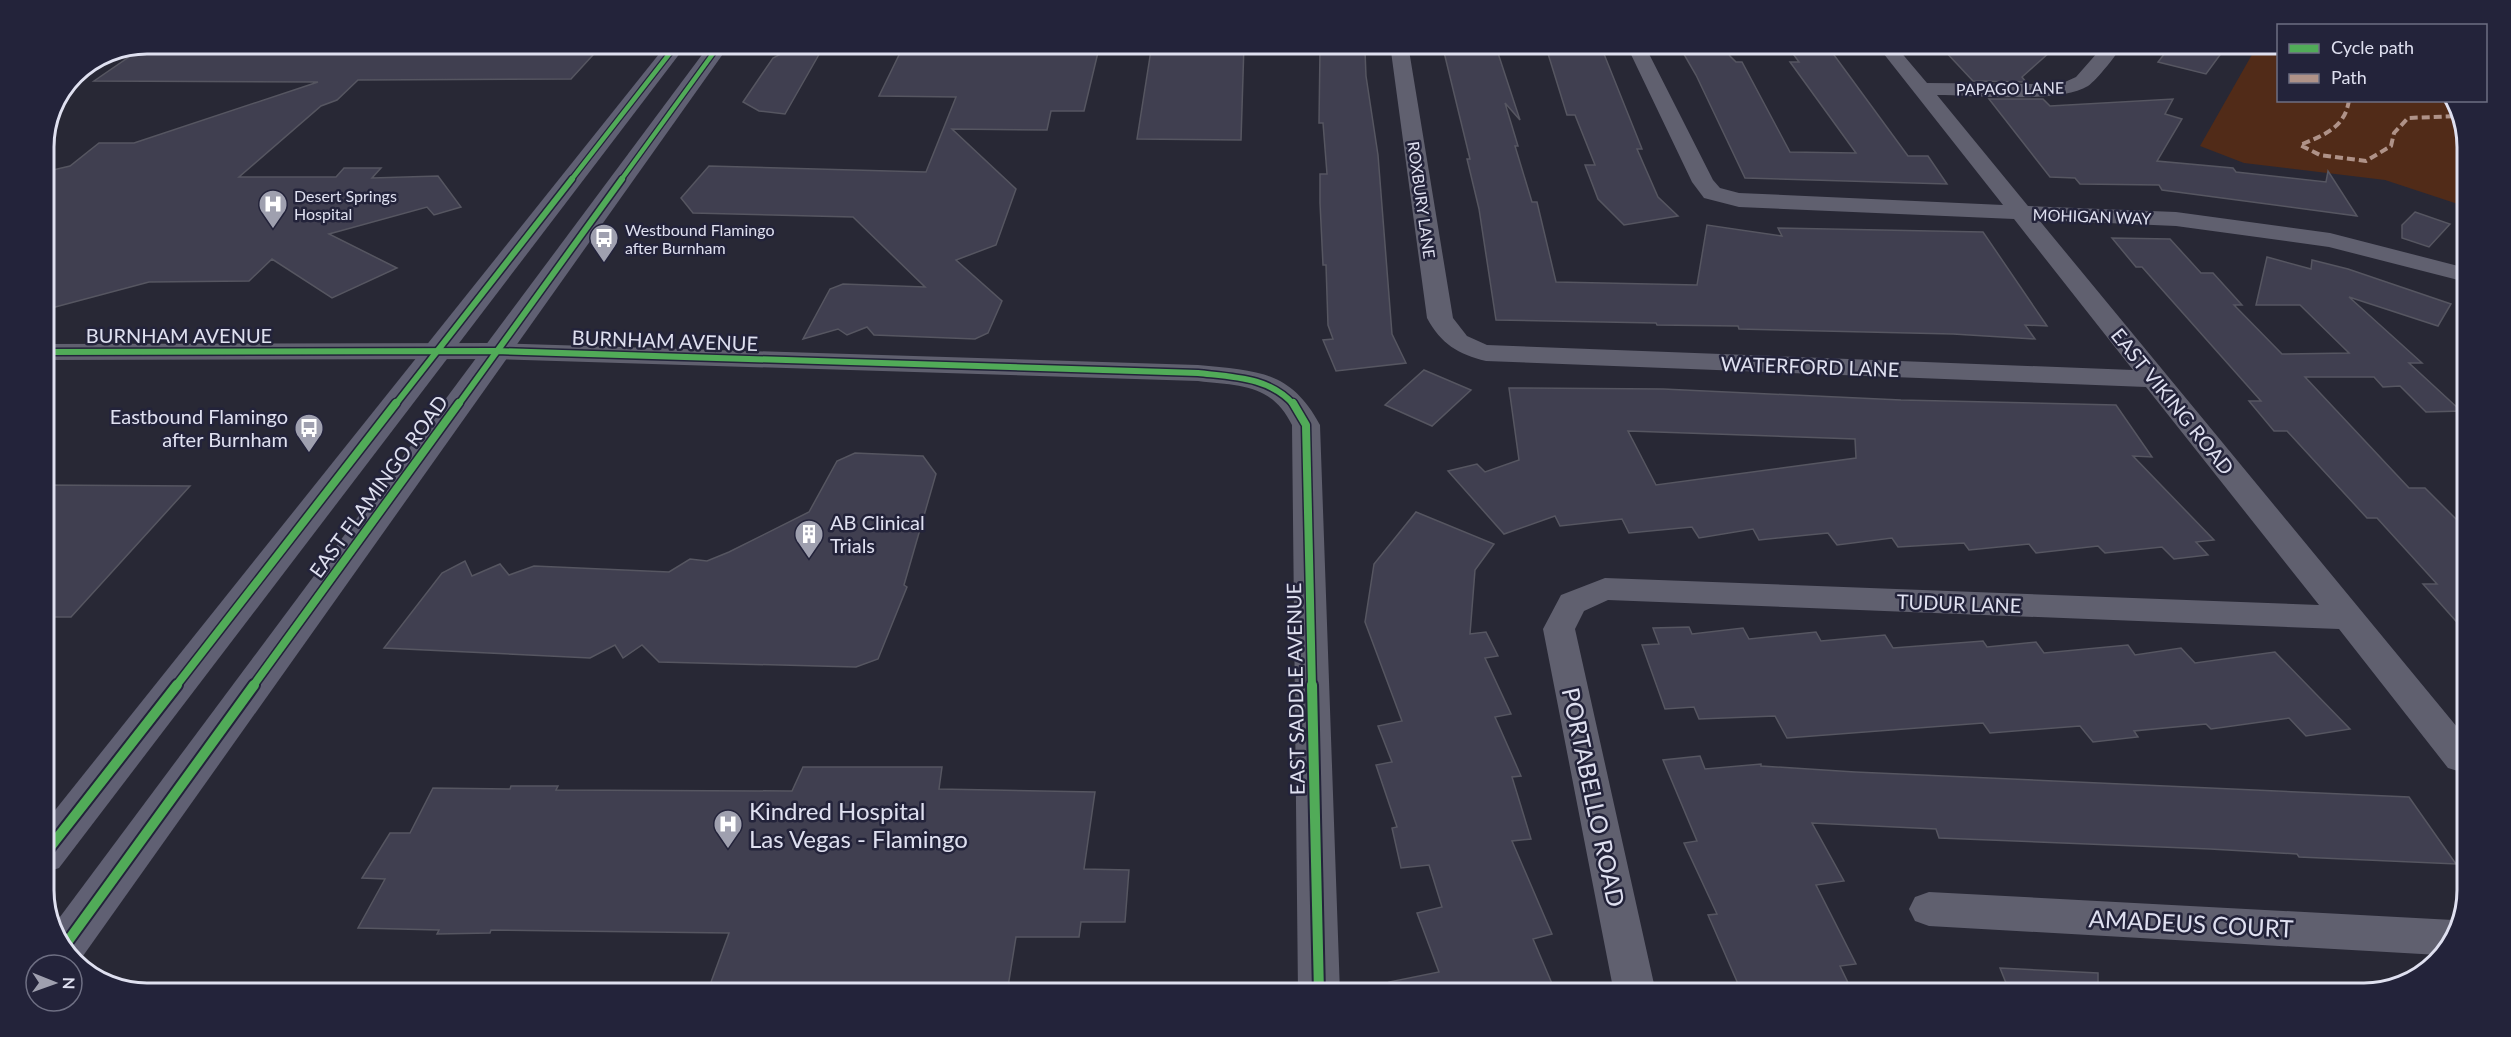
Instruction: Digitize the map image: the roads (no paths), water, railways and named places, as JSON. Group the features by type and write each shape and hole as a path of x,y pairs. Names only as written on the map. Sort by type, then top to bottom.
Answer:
{"main road":[{"name":"EAST FLAMINGO ROAD","path":"54,842 669,54"},
{"name":"EAST FLAMINGO ROAD","path":"68,940 496,351 701,54"}],"street":[{"name":"ROXBURY LANE","path":"1400,54 1440,318 1448,335 1464,347"},
{"name":"MOHIGAN WAY","path":"1640,54 1703,182 1712,193 1739,201 2176,219 2318,238 2457,273"},
{"name":"EAST VIKING ROAD","path":"1893,54 2457,753"},
{"name":"PAPAGO LANE","path":"1922,89 2049,90 2069,87 2083,81 2106,54"},
{"name":"WATERFORD LANE","path":"1464,347 1486,353 2156,379"},
{"name":"BURNHAM AVENUE","path":"54,352 496,351 1198,374 1255,380 1284,391"},
{"name":"EAST SADDLE AVENUE","path":"1284,391 1298,405 1306,425 1319,983"},
{"name":"TUDUR LANE","path":"1572,603 1605,589 2348,618"},
{"name":"PORTABELLO ROAD","path":"1572,603 1559,629 1633,983"},
{"name":"AMADEUS COURT","path":"1929,909 2445,938"}],"place":[{"name":"Desert Springs Hospital","path":"273,230"},
{"name":"Westbound Flamingo after Burnham","path":"604,264"},
{"name":"Eastbound Flamingo after Burnham","path":"309,454"},
{"name":"AB Clinical Trials","path":"809,560"},
{"name":"Kindred Hospital Las Vegas - Flamingo","path":"728,850"}]}
